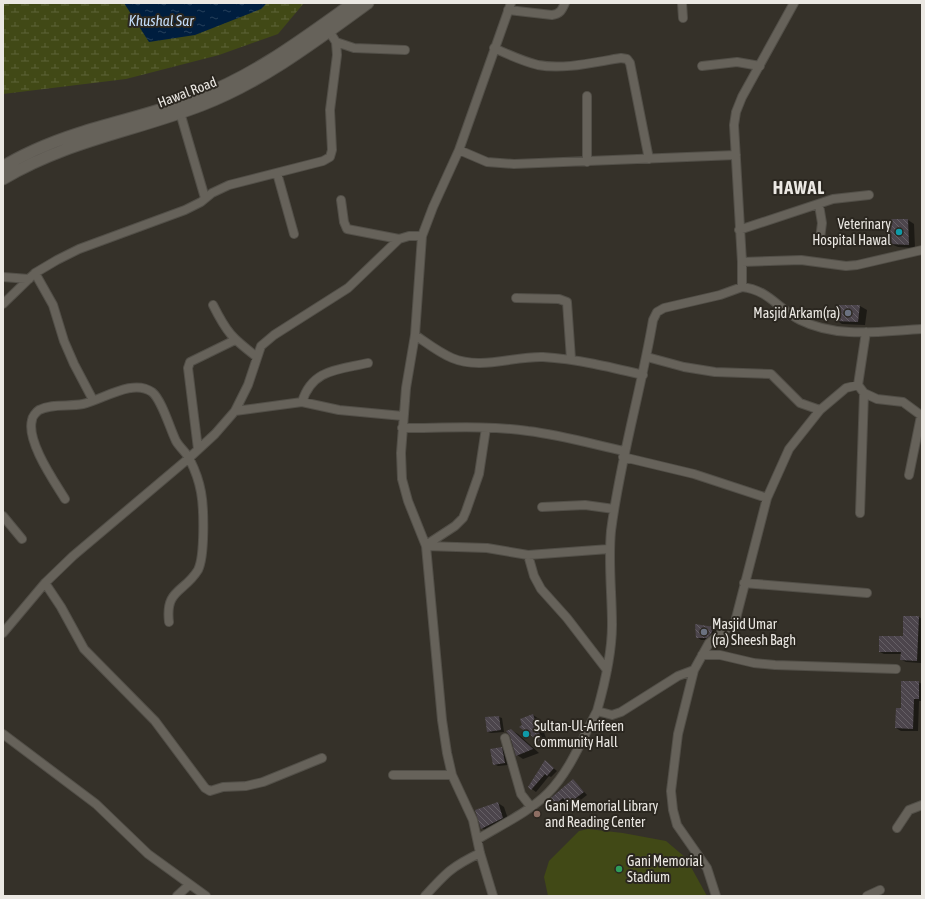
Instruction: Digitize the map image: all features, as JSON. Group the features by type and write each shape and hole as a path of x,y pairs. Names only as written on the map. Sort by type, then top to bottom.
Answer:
{"main road":[{"name":"Hawal Road","path":"327,28 353,3"},
{"name":"Hawal Road","path":"3,167 61,139 179,108 204,104 252,80 327,28 368,3"},
{"name":"Hawal Road","path":"3,179 48,155 179,108"}],"street":[{"path":"493,896 480,853 474,820 452,775 442,720 426,545 408,502 402,479 402,428 406,388 415,335 422,236 433,207 459,150 509,7 552,15 558,14 563,10 565,3"},
{"path":"682,3 683,18"},
{"path":"742,287 742,262 734,125 736,112 742,97 794,3"},
{"path":"3,304 35,273 79,249 186,210 212,193 229,185 323,161 330,157 332,150 330,110 337,55 336,42 327,28"},
{"path":"336,42 358,49 405,50"},
{"path":"494,48 518,59 539,65 560,66 621,58 627,59 630,63 649,159"},
{"path":"702,66 737,62 760,66"},
{"path":"587,96 587,162"},
{"path":"179,108 205,198"},
{"path":"459,150 487,162 514,164 736,155"},
{"path":"277,173 294,234"},
{"path":"739,230 840,197 869,195"},
{"path":"341,200 344,222 347,229 399,239"},
{"path":"819,205 822,222 820,239"},
{"path":"3,633 45,583 93,538 190,458 215,434 235,411 248,385 261,346 274,335 348,288 399,239 409,236 422,236"},
{"path":"742,262 801,260 838,265 857,265 922,250"},
{"path":"35,273 53,305 64,341 93,400"},
{"path":"3,277 29,279"},
{"path":"478,839 531,807 548,793 565,770 597,711 611,649 612,625 609,549 614,509 624,454 647,357 653,320 657,312 664,308 720,295 742,287 753,288 766,295 799,319 811,325 837,331 866,332 922,329"},
{"path":"516,298 560,299 567,302 571,359"},
{"path":"213,305 224,329 235,340 257,357"},
{"path":"866,332 858,385 864,393 877,399 903,402 922,416 909,475"},
{"path":"415,335 436,350 452,358 466,362 541,357 571,359 643,375"},
{"path":"198,449 188,368 190,362 235,340"},
{"path":"647,357 684,367 715,372 771,374 800,403 820,410"},
{"path":"302,402 305,390 312,381 319,376 368,363"},
{"path":"716,896 707,868 677,824 673,810 671,791 678,734 694,670 709,643 735,622 766,498 789,450 820,410 846,388 858,385"},
{"path":"65,499 36,449 32,433 32,420 37,411 48,407 86,404 93,400 129,388 144,389 152,392 157,398 177,442 190,458 201,493 202,555 198,569 170,600 167,610 169,622"},
{"path":"860,513 864,393"},
{"path":"235,411 302,402 339,410 403,416"},
{"path":"402,428 486,428 526,430 560,436 694,474 766,498"},
{"path":"426,545 455,526 463,518 479,474 486,428"},
{"path":"542,508 585,505 614,509"},
{"path":"3,516 22,539"},
{"path":"426,545 487,548 528,555 609,549"},
{"path":"528,555 534,576 541,589 567,618 607,670"},
{"path":"45,583 61,607 84,649 155,721 205,788 210,791 223,787 246,786 263,782 322,758"},
{"path":"744,583 867,593"},
{"path":"702,655 720,655 754,663 775,665 896,669"},
{"path":"597,711 612,714 621,712 678,676 694,670"},
{"path":"3,734 96,804 148,854 206,896"},
{"path":"505,738 521,794 531,807"},
{"path":"393,775 452,775"},
{"path":"897,828 909,810 922,805"},
{"path":"426,896 445,873 459,863 480,853"},
{"path":"177,896 189,885"},
{"path":"867,896 880,890"}],"green space":[{"path":"3,3 304,3 278,34 219,55 126,79 3,94"},
{"name":"Gani Memorial Stadium","path":"588,829 623,833 666,841 686,858 707,896 548,896 544,877 549,861 579,831"}],"water":[{"name":"Khushal Sar","path":"124,3 267,3 261,9 195,35 149,42"}],"building":[{"name":"Veterinary Hospital Hawal","path":"890,219 908,219 909,245 890,244"},
{"name":"Masjid Arkam(ra)","path":"837,305 860,305 858,322 835,321"},
{"path":"903,616 919,616 917,661 900,660 901,652 879,652 879,636 903,636"},
{"name":"Masjid Umar (ra) Sheesh Bagh","path":"695,624 714,627 711,634 707,638 696,638"},
{"path":"901,681 919,681 919,699 914,699 913,729 895,728 896,708 901,708"},
{"path":"533,714 543,744 519,727 522,725 520,719"},
{"path":"499,716 501,730 487,732 485,717"},
{"path":"511,729 533,749 516,756 510,736 506,731"},
{"path":"502,747 505,763 493,765 490,749"},
{"path":"545,760 554,768 547,776 545,774 531,790 528,787"},
{"path":"573,779 584,792 568,804 563,798 550,809 545,803"},
{"path":"498,802 503,818 481,829 475,810"}],"place":[{"name":"Veterinary Hospital Hawal","path":"899,232"},
{"name":"Masjid Arkam(ra)","path":"848,313"},
{"name":"Masjid Umar (ra) Sheesh Bagh","path":"704,632"},
{"name":"Sultan-Ul-Arifeen Community Hall","path":"526,734"},
{"name":"Gani Memorial Library and Reading Center","path":"537,814"},
{"name":"Gani Memorial Stadium","path":"619,869"}],"district":[{"name":"HAWAL","path":"799,188"}]}
